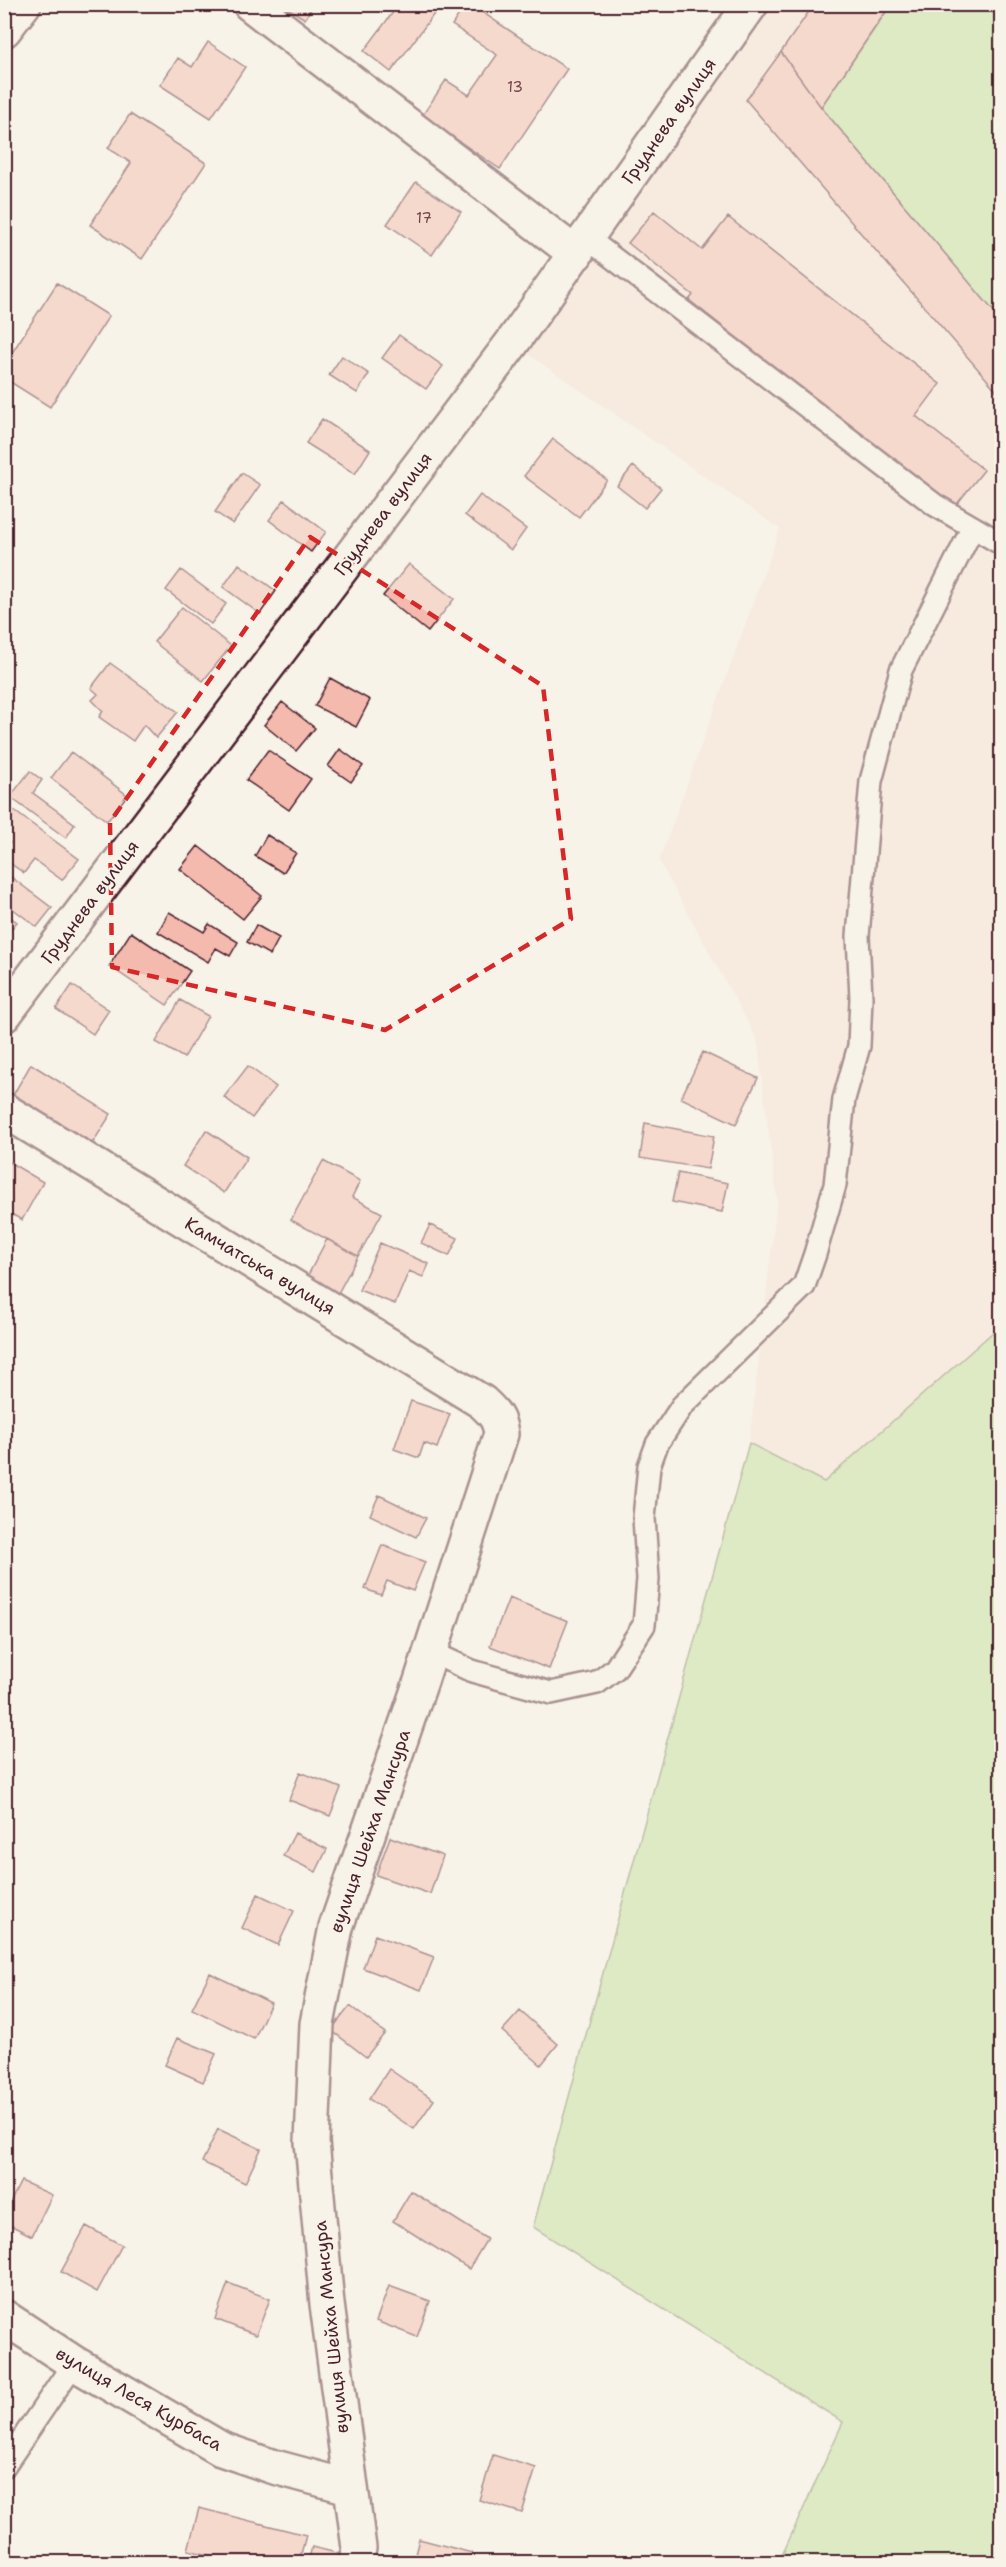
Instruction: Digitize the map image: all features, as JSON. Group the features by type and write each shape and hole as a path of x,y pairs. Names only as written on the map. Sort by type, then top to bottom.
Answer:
{"street":[{"path":"4,30 24,4"},
{"path":"250,4 581,246"},
{"name":"Груднева вулиця","path":"4,1015 512,343 751,4"},
{"name":"Камчатська вулиця","path":"4,1110 482,1402 497,1415 501,1434"},
{"name":"вулиця Шейха Мансура","path":"356,2562 359,2548 349,2487 327,2304 312,2142 318,2024 336,1927 431,1652 501,1434"},
{"name":"вулиця Леся Курбаса","path":"4,2317 74,2363 221,2449 271,2466 349,2487"}],"lane":[{"path":"581,246 936,505 1002,544"},
{"path":"431,1652 472,1671 551,1693 597,1683 615,1669 644,1625 648,1579 644,1518 649,1466 657,1444 682,1406 804,1286 818,1244 835,1185 844,1099 859,1046 861,998 858,936 871,781 901,670 973,527"},
{"path":"4,2466 74,2363"}],"highlighted area":[{"path":"310,537 543,686 571,919 385,1030 112,967 110,822"}],"shaded area":[{"path":"751,5 891,5 821,107 1001,321 1002,1325 824,1482 749,1443 777,1200 757,1039 659,861 780,529 512,343"}],"green space":[{"path":"891,5 1001,5 1001,321 821,107"},
{"path":"1001,1325 1001,2562 779,2562 843,2422 533,2227 749,1443 824,1482"}],"building":[{"path":"281,4 314,4 305,19"},
{"path":"399,4 421,4 434,14 391,72 364,51"},
{"path":"466,4 470,4 567,69 500,169 422,116 446,80 469,95 497,55 452,25"},
{"path":"814,4 891,4 821,107 781,52"},
{"path":"208,42 245,67 211,118 160,85 178,58 192,67"},
{"path":"781,52 821,107 1002,321 1002,397 746,100"},
{"path":"130,114 206,163 142,259 90,225 131,163 108,148"},
{"path":"416,182 461,212 432,255 387,224"},
{"path":"654,211 702,250 728,217 940,384 916,416 984,470 953,509 689,300 693,295 628,243"},
{"path":"57,283 109,316 50,407 4,378 4,365"},
{"path":"399,335 443,366 426,389 382,358"},
{"path":"342,356 369,374 357,393 329,375"},
{"path":"322,419 370,450 355,474 306,443"},
{"path":"553,439 607,480 579,517 524,476"},
{"path":"633,466 661,488 645,508 617,486"},
{"path":"242,473 260,485 233,524 215,512"},
{"path":"480,495 526,529 511,550 465,515"},
{"path":"284,500 326,532 311,552 269,520"},
{"path":"239,564 276,591 260,614 223,587"},
{"path":"409,564 454,599 428,632 383,596"},
{"path":"181,570 226,604 211,624 166,590"},
{"path":"182,607 231,646 203,681 154,642"},
{"path":"110,663 178,712 156,738 144,725 133,741 99,717 103,711 92,700 98,694 91,688"},
{"path":"330,678 370,700 356,727 315,706"},
{"path":"282,702 315,728 296,751 264,725"},
{"path":"340,749 363,766 351,782 328,766"},
{"path":"268,750 311,779 289,810 246,780"},
{"path":"71,752 127,795 107,821 51,778"},
{"path":"30,771 42,780 33,793 75,824 66,838 10,797"},
{"path":"13,810 79,859 62,880 34,860 24,873 4,859 4,850 10,843 4,839 4,820"},
{"path":"267,835 296,853 283,873 255,856"},
{"path":"198,846 262,896 243,919 180,869"},
{"path":"11,877 52,908 37,927 4,902 4,885"},
{"path":"169,912 204,932 209,924 238,942 230,956 216,948 208,962 158,932"},
{"path":"4,913 17,922 4,938"},
{"path":"256,925 279,938 270,955 247,942"},
{"path":"131,932 190,971 167,1005 109,966"},
{"path":"72,985 109,1010 93,1034 56,1009"},
{"path":"180,1000 208,1016 184,1058 156,1042"},
{"path":"703,1052 758,1078 736,1124 681,1098"},
{"path":"31,1064 111,1114 92,1144 13,1095"},
{"path":"248,1066 276,1087 252,1118 224,1097"},
{"path":"645,1123 714,1136 708,1169 640,1158"},
{"path":"206,1130 247,1157 224,1193 183,1166"},
{"path":"4,1159 43,1182 22,1220 4,1210"},
{"path":"323,1161 360,1181 352,1197 382,1213 358,1256 291,1220"},
{"path":"678,1173 728,1183 722,1212 672,1202"},
{"path":"430,1225 458,1238 449,1256 421,1243"},
{"path":"327,1239 358,1256 337,1295 306,1279"},
{"path":"380,1243 429,1264 423,1277 409,1271 395,1304 359,1290"},
{"path":"411,1401 450,1414 437,1448 424,1443 419,1458 394,1449"},
{"path":"379,1495 426,1518 416,1537 370,1515"},
{"path":"382,1545 425,1562 413,1591 387,1581 381,1595 365,1589"},
{"path":"509,1598 568,1621 549,1669 490,1646"},
{"path":"300,1772 341,1788 330,1816 289,1800"},
{"path":"295,1833 327,1849 316,1872 283,1856"},
{"path":"390,1837 443,1856 430,1894 376,1875"},
{"path":"258,1894 294,1911 278,1945 242,1928"},
{"path":"375,1935 434,1957 421,1990 363,1968"},
{"path":"210,1973 271,2003 254,2039 192,2009"},
{"path":"350,2006 385,2033 366,2057 331,2030"},
{"path":"520,2011 558,2044 541,2065 502,2031"},
{"path":"177,2038 216,2054 203,2082 165,2065"},
{"path":"389,2069 434,2100 414,2129 369,2099"},
{"path":"218,2129 261,2149 245,2183 202,2162"},
{"path":"21,2181 52,2195 32,2236 4,2222 4,2214"},
{"path":"411,2191 487,2239 469,2269 393,2221"},
{"path":"86,2226 122,2245 97,2292 61,2272"},
{"path":"228,2283 270,2299 256,2335 215,2319"},
{"path":"389,2286 430,2301 417,2337 376,2321"},
{"path":"493,2455 536,2468 522,2513 479,2500"},
{"path":"199,2508 306,2535 299,2562 238,2562 188,2550"},
{"path":"419,2539 472,2553 469,2562 413,2562"},
{"path":"312,2547 345,2555 343,2562 308,2562"}]}
